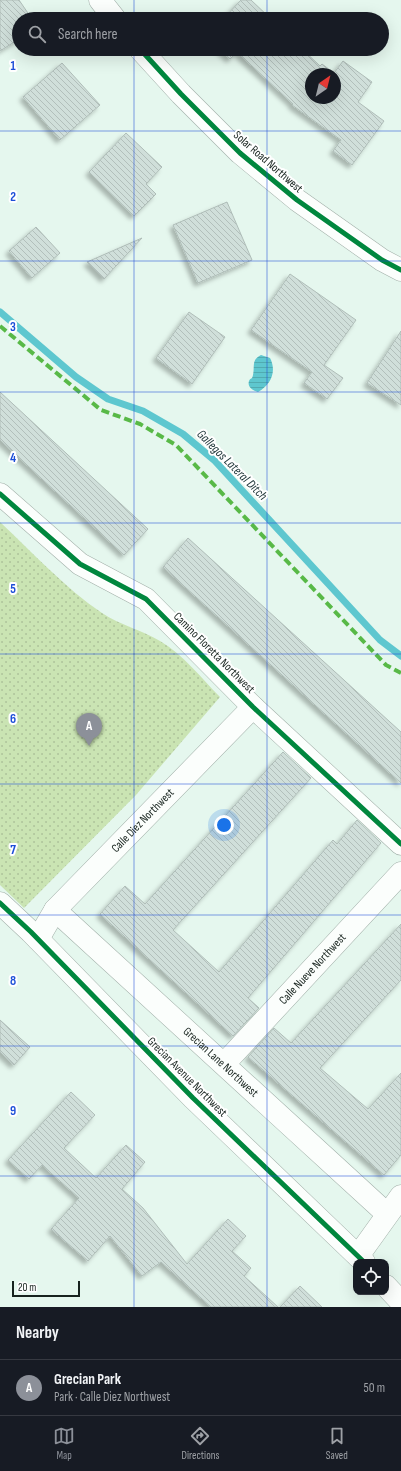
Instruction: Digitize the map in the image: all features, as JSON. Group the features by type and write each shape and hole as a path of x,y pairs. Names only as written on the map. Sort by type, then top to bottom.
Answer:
{"street":[{"path":"100,0 109,12"},
{"name":"Solar Road Northwest","path":"146,56 181,94 240,153 297,200 382,260 401,270"},
{"name":"Camino Floretta Northwest","path":"0,494 80,564 146,599 254,707 401,844"},
{"name":"Calle Diez Northwest","path":"38,939 55,910 254,707"},
{"name":"Calle Nueve Northwest","path":"224,1064 401,873"},
{"name":"Grecian Avenue Northwest","path":"0,903 38,939 193,1098 361,1259"},
{"name":"Grecian Lane Northwest","path":"55,910 387,1214"},
{"path":"361,1259 387,1214 401,1196"},
{"path":"389,1289 401,1302"}],"green space":[{"path":"0,522 75,593 109,617 153,637 168,646 192,667 220,697 136,795 24,908 0,885"}],"water":[{"path":"261,355 270,358 273,373 266,386 258,392 251,388 249,383 253,377 255,361"}],"building":[{"path":"0,0 19,0 27,12 12,12 12,43 0,51"},
{"path":"241,0 251,0 264,12 230,12"},
{"path":"241,56 309,56 320,66 322,64 327,68 305,68 305,104 341,104 341,68 338,68 343,61 372,82 358,102 384,121 352,165 333,151 341,140 292,105 293,104"},
{"path":"62,63 100,105 60,140 23,97"},
{"path":"126,133 162,167 146,184 156,194 134,216 89,172"},
{"path":"227,202 252,260 198,283 173,225"},
{"path":"36,227 60,253 32,278 9,251"},
{"path":"142,238 104,279 87,262"},
{"path":"290,274 356,320 324,365 343,378 327,399 304,383 312,372 251,330"},
{"path":"189,312 225,337 192,384 156,358"},
{"path":"401,331 401,405 367,383"},
{"path":"0,392 148,529 124,555 0,440"},
{"path":"188,538 401,732 401,783 163,567"},
{"path":"283,752 311,778 173,930 219,972 333,840 337,844 357,820 381,843 248,998 259,1008 233,1036 100,914 125,886 145,904"},
{"path":"401,924 401,980 320,1068 368,1109 401,1073 401,1155 384,1175 248,1057 274,1028 291,1043"},
{"path":"0,1020 30,1047 14,1065 0,1052"},
{"path":"71,1092 95,1115 64,1148 96,1178 126,1145 145,1162 122,1189 143,1208 187,1264 228,1219 246,1236 232,1251 251,1268 244,1276 278,1307 211,1307 161,1262 142,1276 110,1236 88,1261 51,1229 79,1198 42,1165 29,1179 8,1160"},
{"path":"300,1286 322,1307 280,1307"}],"waterway":[{"name":"Gallegos Lateral Ditch","path":"0,312 76,377 108,399 143,411 183,434 214,460 380,640 401,656"}],"marked path":[{"path":"0,326 101,410 140,424 176,445 386,665 401,673"}],"cycle path":[{"path":"146,56 181,94 240,153 297,200 382,260 401,270"},
{"path":"0,494 80,564 146,599 253,707 401,844"},
{"path":"0,903 31,932 193,1098 361,1259"}],"place":[{"name":"Grecian Park","path":"89,746"}]}
